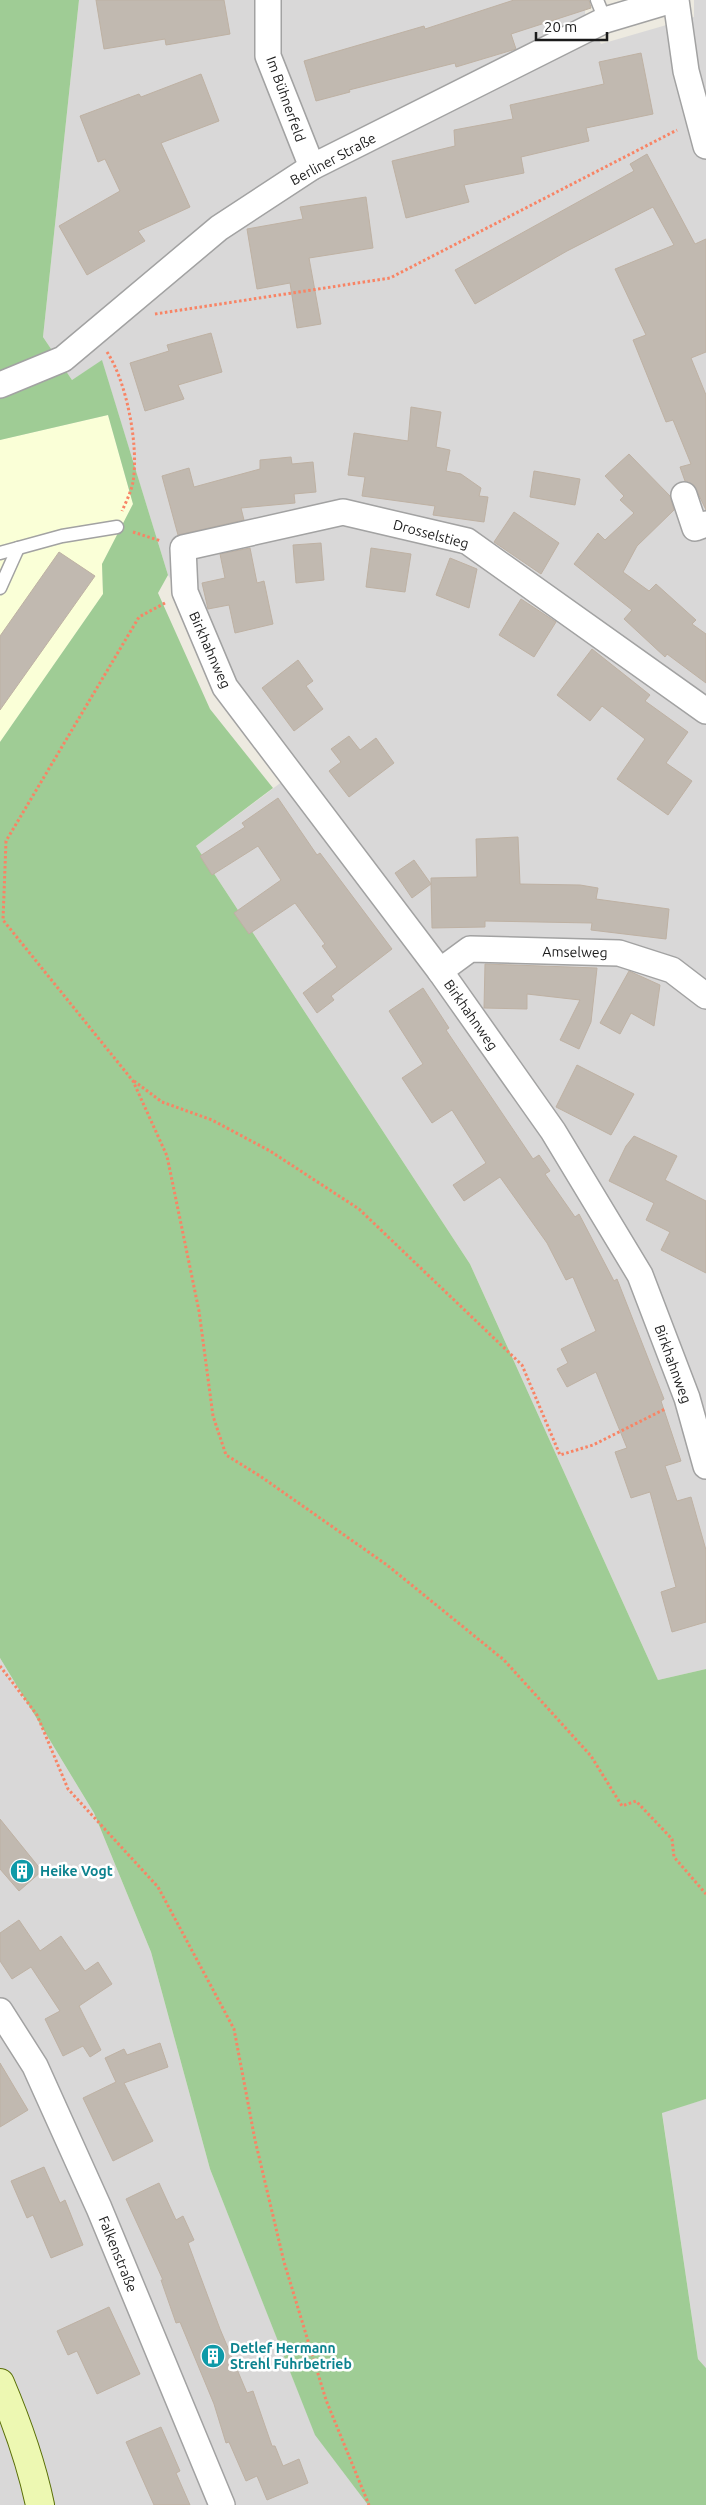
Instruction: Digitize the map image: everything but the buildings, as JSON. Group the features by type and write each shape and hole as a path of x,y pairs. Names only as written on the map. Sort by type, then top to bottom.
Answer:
{"main road":[{"path":"0,2383 33,2470 40,2505"}],"street":[{"name":"Im Bühnerfeld","path":"268,0 268,56 312,167"},
{"name":"Berliner Straße","path":"0,385 63,359 219,228 312,167 601,10 672,0"},
{"path":"676,0 686,71 706,146"},
{"path":"684,495 695,528 706,524"},
{"name":"Drosselstieg","path":"182,548 343,512 467,541 706,711"},
{"path":"182,548 185,592"},
{"name":"Birkhahnweg","path":"185,592 225,687 440,971 553,1131 640,1275 686,1398 706,1466"},
{"name":"Amselweg","path":"440,971 470,949 619,953 672,970 706,996"},
{"name":"Falkenstraße","path":"0,2011 35,2066 99,2208 222,2505"}],"lane":[{"path":"0,553 62,536 116,527"},
{"path":"0,588 18,548"}],"path":[{"path":"197,308 390,278 698,119"},
{"path":"94,333 109,354 128,404 135,442 133,483 116,527 182,548"},
{"path":"185,592 139,617 6,841 1,920 133,1081 162,1102 212,1120 270,1151 359,1209 522,1365 560,1455 593,1445 686,1398"},
{"path":"133,1081 166,1156 199,1311 214,1416 226,1455 260,1476 387,1565 504,1660 591,1756 622,1806 636,1801 672,1839 674,1857 706,1894"},
{"path":"0,1666 37,1715 68,1790 158,1887 234,2029 255,2140 284,2262 326,2400 369,2505"}],"shaded area":[{"path":"79,0 586,0 585,13 601,44 694,17 694,0 706,0 706,1669 658,1680 470,1264 196,846 299,769 231,673 168,575 102,361 72,380 43,337"},
{"path":"108,415 133,504 102,564 103,594 0,742 0,440"},
{"path":"0,1658 94,1813 151,1952 210,2169 315,2434 368,2505 0,2505"},
{"path":"706,2099 706,2368 698,2359 662,2112"}],"green space":[{"path":"0,0 79,0 43,337 72,380 102,360 168,575 158,593 210,709 273,788 196,846 470,1264 658,1680 706,1669 706,2099 662,2113 698,2359 706,2368 706,2505 368,2505 315,2435 210,2169 151,1952 94,1813 0,1658 0,742 103,594 102,564 133,504 108,415 0,440"}],"place":[{"name":"Heike Vogt","path":"22,1871"},
{"name":"Detlef Hermann Strehl Fuhrbetrieb","path":"213,2356"}]}
